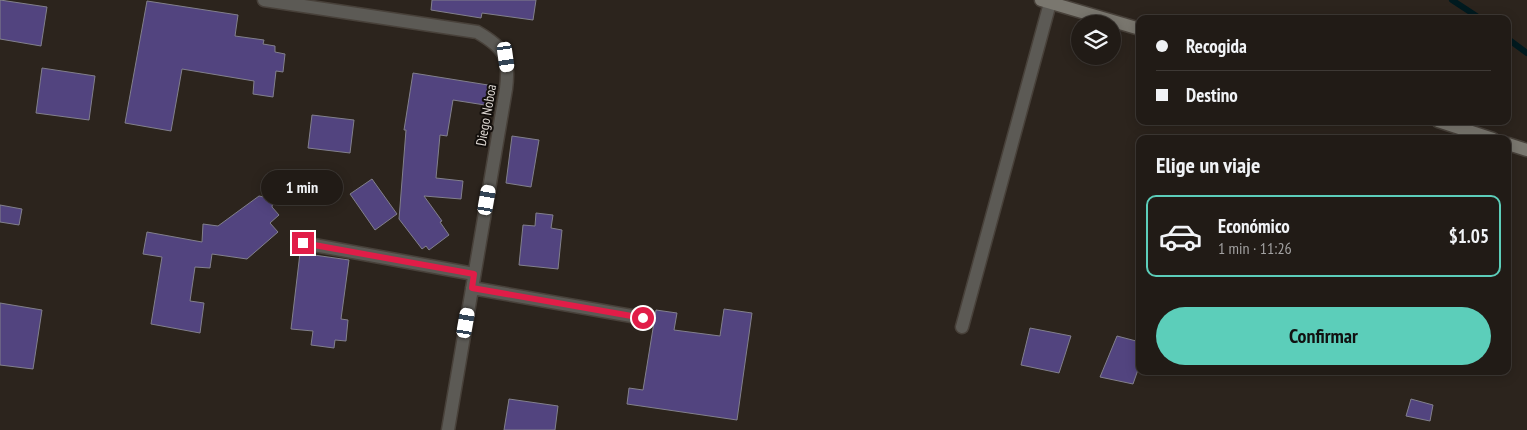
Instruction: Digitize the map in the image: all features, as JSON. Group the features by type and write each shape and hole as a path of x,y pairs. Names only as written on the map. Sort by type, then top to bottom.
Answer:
{"street":[{"name":"Diego Noboa","path":"264,0 477,32 495,42 506,57 508,71 506,90 448,430"},
{"path":"962,327 1045,1 1136,28"},
{"path":"1450,125 1481,135"},
{"path":"1511,145 1527,150"},
{"path":"303,243 474,274"},
{"path":"472,288 643,318"}],"building":[{"path":"0,0 47,7 41,46 0,39"},
{"path":"432,0 536,0 533,20 482,13 481,18 431,10"},
{"path":"147,1 238,15 235,36 264,40 263,44 275,46 275,52 285,54 283,72 276,71 273,97 253,94 254,81 182,69 171,131 125,123"},
{"path":"42,68 95,76 89,120 36,113"},
{"path":"413,73 488,85 485,105 453,100 447,136 440,135 436,178 463,181 461,199 424,196 442,221 440,222 449,235 429,250 426,246 422,249 399,219 406,130 404,130"},
{"path":"312,115 354,120 350,153 308,148"},
{"path":"512,136 539,140 531,187 506,183"},
{"path":"372,179 397,214 375,230 350,194"},
{"path":"259,196 273,199 272,207 279,215 270,223 278,232 247,259 212,254 210,268 195,267 190,301 204,303 200,333 151,324 162,257 143,254 147,232 202,242 203,224 218,226"},
{"path":"0,205 22,209 19,225 0,222"},
{"path":"536,213 553,215 551,228 562,230 558,269 519,265 523,225 535,226"},
{"path":"300,253 349,260 341,319 348,320 346,341 335,340 334,348 311,345 313,331 291,329"},
{"path":"0,303 42,310 33,369 0,365"},
{"path":"724,309 752,313 737,420 627,404 629,388 643,390 656,310 677,313 674,330 720,336"},
{"path":"1030,328 1071,336 1059,373 1021,365"},
{"path":"1117,336 1136,341 1136,375 1133,384 1100,377"},
{"path":"509,399 558,406 555,430 504,430"},
{"path":"1411,399 1433,405 1430,421 1406,416"}],"waterway":[{"path":"1452,0 1475,15"},
{"path":"1511,41 1527,53"}],"route":[{"path":"303,243 474,274 472,288 643,318"}]}
